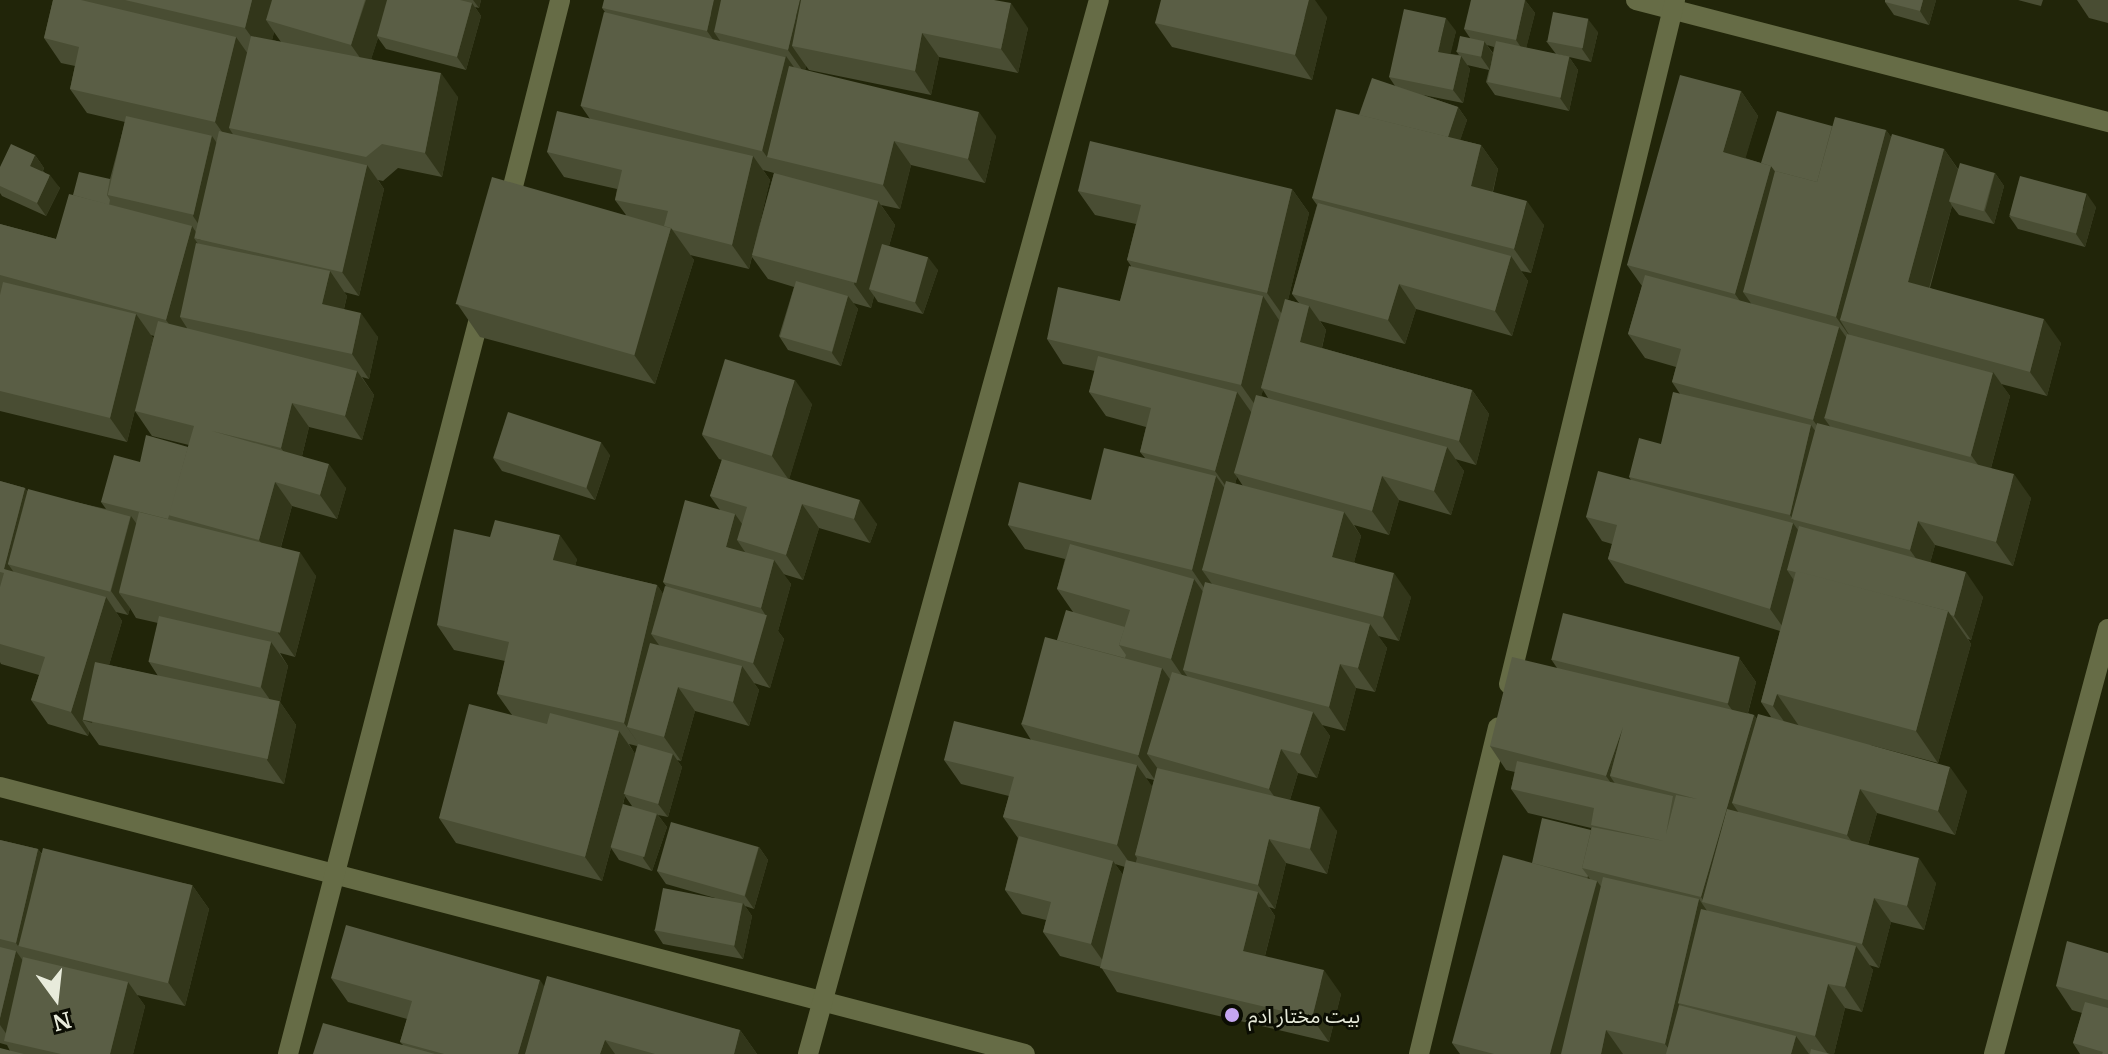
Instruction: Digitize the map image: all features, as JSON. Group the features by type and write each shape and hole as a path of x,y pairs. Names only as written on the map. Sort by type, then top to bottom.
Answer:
{"street":[{"path":"501,231 560,0"},
{"path":"808,1054 819,1003 1099,0"},
{"path":"1636,0 1674,4 2108,122"},
{"path":"1419,1054 1674,4"},
{"path":"288,1054 489,277"},
{"path":"1994,1054 2108,629"},
{"path":"0,787 336,878 1025,1054"}],"building":[{"path":"53,0 81,0 236,37 215,122 70,89 79,47 44,38"},
{"path":"125,0 252,0 245,28"},
{"path":"272,0 365,0 351,45 266,20"},
{"path":"387,0 460,0 472,3 457,57 377,36"},
{"path":"604,0 714,0 707,31 602,8"},
{"path":"721,0 800,0 788,50 714,32"},
{"path":"801,0 994,0 1011,3 1001,49 922,33 915,71 792,46"},
{"path":"1161,0 1309,0 1295,55 1155,23"},
{"path":"1471,0 1525,0 1516,40 1464,29"},
{"path":"1885,0 1923,0 1920,11"},
{"path":"1404,9 1446,18 1438,52 1461,56 1453,90 1389,77"},
{"path":"604,12 785,57 762,151 581,106"},
{"path":"1553,12 1588,19 1583,48 1547,41"},
{"path":"251,36 441,73 425,153 382,144 366,157 229,128"},
{"path":"1460,36 1484,41 1481,57 1457,52"},
{"path":"1496,41 1569,57 1561,98 1487,82"},
{"path":"789,66 979,112 968,159 894,141 883,185 767,157"},
{"path":"1680,75 1741,91 1723,152 1771,166 1735,294 1627,265"},
{"path":"1372,78 1458,107 1448,137 1359,115"},
{"path":"1336,109 1481,145 1471,186 1527,201 1514,249 1312,198"},
{"path":"557,111 753,156 732,245 664,226 668,211 615,200 622,170 547,152"},
{"path":"1777,111 1832,126 1817,182 1775,171 1761,163"},
{"path":"126,116 212,136 194,215 108,195"},
{"path":"1835,117 1886,130 1836,317 1743,292 1775,171 1817,182"},
{"path":"219,131 367,165 342,272 194,238"},
{"path":"1892,134 1944,149 1908,282 2044,319 2030,372 1840,320"},
{"path":"1090,141 1292,189 1267,293 1127,260 1141,205 1078,191"},
{"path":"11,144 35,155 30,166 50,175 37,203 0,186 0,167"},
{"path":"1960,163 1995,173 1984,211 1949,201"},
{"path":"79,172 110,179 109,205 73,195"},
{"path":"774,173 878,201 856,283 752,255"},
{"path":"2020,176 2087,194 2076,233 2009,216"},
{"path":"492,177 671,228 634,355 456,304"},
{"path":"69,194 192,226 166,320 0,275 0,224 56,239"},
{"path":"1318,203 1511,256 1495,311 1399,284 1388,320 1292,294"},
{"path":"196,243 330,271 322,304 361,313 352,354 180,317"},
{"path":"882,244 928,257 915,302 869,289"},
{"path":"1129,266 1263,296 1241,385 1047,339 1058,287 1120,301"},
{"path":"1645,275 1839,327 1813,420 1672,382 1681,349 1628,334"},
{"path":"796,281 848,296 832,352 780,337"},
{"path":"3,282 136,314 110,418 0,391 0,295"},
{"path":"1285,299 1309,306 1300,342 1472,390 1459,441 1261,388"},
{"path":"158,321 357,371 345,416 292,403 281,448 212,431 329,464 320,495 275,482 259,540 168,515 194,426 135,411"},
{"path":"1847,334 1993,373 1970,457 1824,418"},
{"path":"1098,356 1237,392 1215,471 1140,452 1151,408 1089,392"},
{"path":"725,359 795,380 772,456 702,435"},
{"path":"1673,392 1811,425 1790,515 1629,477 1639,438 1661,444"},
{"path":"1256,395 1447,447 1434,491 1382,476 1372,511 1234,473"},
{"path":"508,412 601,442 586,488 493,458"},
{"path":"1817,423 2014,474 1996,542 1918,521 1910,550 1791,519"},
{"path":"146,435 188,447 168,519 101,502 114,455 140,462"},
{"path":"1104,448 1216,476 1192,570 1008,525 1019,482 1091,500"},
{"path":"722,459 860,500 854,519 802,504 786,555 737,540 747,507 710,496"},
{"path":"1598,471 1793,523 1770,609 1608,559 1617,525 1586,517"},
{"path":"0,481 25,488 4,569 106,597 71,712 31,700 45,657 0,644 0,587 4,573 0,572"},
{"path":"1226,481 1344,512 1332,557 1394,573 1383,617 1202,570"},
{"path":"28,489 130,516 110,592 8,564"},
{"path":"685,500 735,514 726,547 774,560 761,608 663,582"},
{"path":"139,512 300,552 280,633 119,593"},
{"path":"495,520 560,535 553,560 657,585 624,723 497,694 509,642 437,625 454,529 490,537"},
{"path":"1799,526 1966,572 1954,616 1948,611 1787,570"},
{"path":"1070,544 1194,579 1171,659 1119,645 1130,610 1057,589"},
{"path":"1796,571 1948,611 1916,731 1777,694 1773,706 1761,702"},
{"path":"1205,582 1370,624 1358,668 1340,664 1329,707 1183,670"},
{"path":"665,586 767,615 753,663 651,634"},
{"path":"1066,610 1125,627 1119,645 1125,658 1057,640"},
{"path":"1563,613 1740,657 1728,704 1551,660"},
{"path":"159,616 271,642 260,688 148,662"},
{"path":"1045,637 1162,668 1139,755 1022,724"},
{"path":"650,643 742,666 733,702 678,687 664,737 627,727"},
{"path":"1512,657 1754,715 1701,897 1582,868 1592,827 1664,841 1591,825 1594,808 1511,789 1517,761 1673,796 1666,834 1676,795 1697,799 1610,776 1623,727 1606,776 1490,746"},
{"path":"95,662 280,701 268,759 83,720"},
{"path":"1172,672 1313,712 1300,754 1281,749 1269,789 1147,754"},
{"path":"469,704 547,724 550,713 619,731 585,857 439,818"},
{"path":"1758,714 1950,767 1938,811 1860,789 1847,835 1732,803"},
{"path":"954,721 1137,765 1117,845 1003,817 1014,777 944,760"},
{"path":"638,744 673,754 658,804 624,794"},
{"path":"1157,768 1320,807 1310,849 1269,839 1258,885 1135,855"},
{"path":"623,804 657,814 644,857 611,847"},
{"path":"1727,809 1919,858 1907,906 1874,898 1862,944 1702,902"},
{"path":"1542,818 1591,830 1582,868 1587,877 1532,863"},
{"path":"671,822 758,847 744,896 657,871"},
{"path":"1019,836 1113,861 1091,944 1043,932 1051,902 1005,890"},
{"path":"0,840 38,849 16,943 0,939"},
{"path":"43,848 192,885 168,983 19,946"},
{"path":"1503,855 1597,881 1550,1054 1494,1054 1452,1043"},
{"path":"1126,860 1258,892 1243,951 1324,970 1312,1018 1100,968"},
{"path":"1603,877 1699,899 1665,1044 1606,1030 1601,1054 1561,1054"},
{"path":"663,888 743,903 734,946 655,930"},
{"path":"1701,909 1856,946 1845,987 1828,984 1815,1036 1678,1003"},
{"path":"346,925 540,980 518,1054 444,1054 400,1042 412,1001 331,978"},
{"path":"2067,941 2108,953 2108,1000 2056,986"},
{"path":"0,947 16,951 0,1018"},
{"path":"23,957 128,982 110,1054 61,1054 4,1041"},
{"path":"547,976 740,1030 734,1054 655,1054 605,1040 600,1054 525,1054"},
{"path":"2085,1002 2108,1008 2108,1054 2073,1043"},
{"path":"1679,1005 1796,1036 1791,1054 1666,1054"},
{"path":"323,1023 435,1054 313,1054"},
{"path":"0,1048 24,1054 0,1054"},
{"path":"1811,1049 1830,1054 1810,1054"}],"place":[{"name":"بيت مختار ادم","path":"1232,1015"}]}
